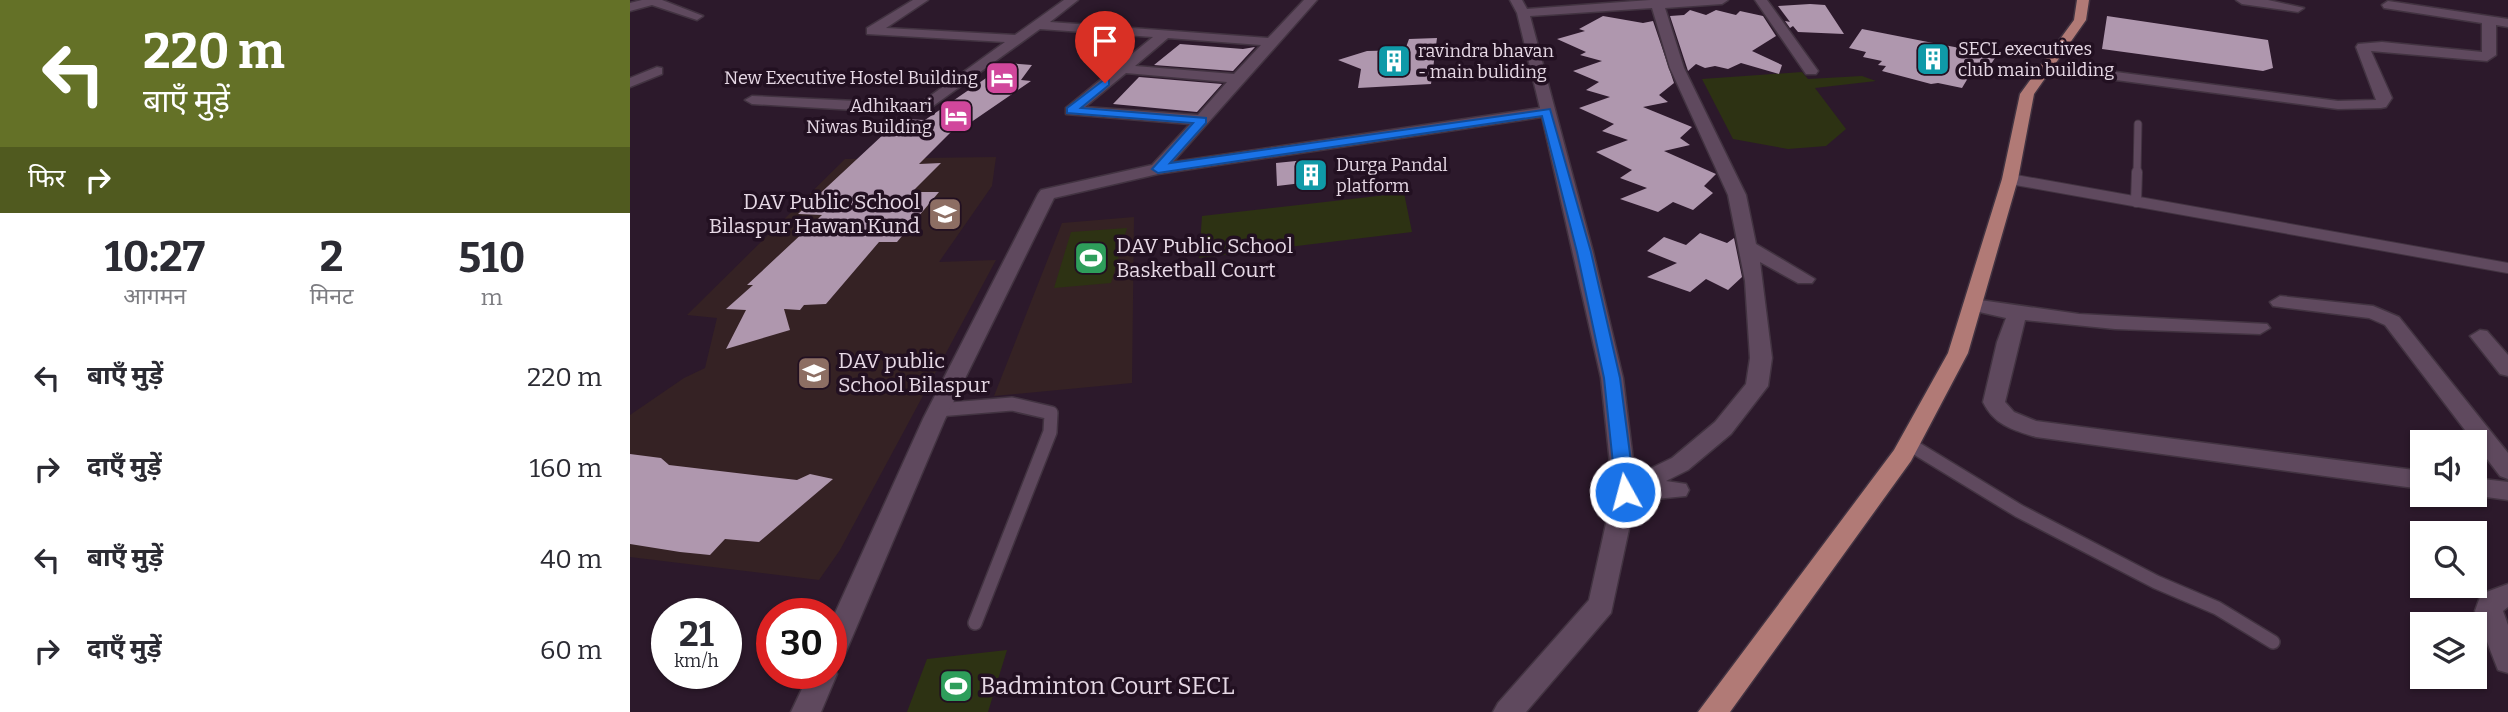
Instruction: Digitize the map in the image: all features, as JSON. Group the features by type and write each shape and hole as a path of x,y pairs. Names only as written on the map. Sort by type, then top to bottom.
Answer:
{"main road":[{"path":"1713,712 1909,444 1958,354 2010,180 2027,94 2080,20 2083,0"}],"street":[{"path":"630,7 651,0 696,16"},
{"path":"922,0 872,31 1017,40"},
{"path":"752,100 922,109 1072,0"},
{"path":"1158,169 1311,0"},
{"path":"1508,712 1601,605 1625,492 1612,378 1584,252 1519,6 1722,0"},
{"path":"1761,0 1811,71"},
{"path":"2242,0 2298,8"},
{"path":"1625,492 1679,464 1723,428 1757,386 1761,358 1755,281 1737,195 1677,68 1656,2"},
{"path":"2388,5 2508,23"},
{"path":"2047,67 2338,105 2374,106 2381,104 2385,98 2362,47 2382,46 2487,57 2489,20"},
{"path":"1037,26 1271,42"},
{"path":"1164,35 1071,111 1202,120"},
{"path":"1123,69 1238,79"},
{"path":"630,83 657,71"},
{"path":"847,618 938,410 1047,194 1158,169 1546,112"},
{"path":"1748,247 1804,279"},
{"path":"2280,302 2373,312 2392,321 2508,470"},
{"path":"1973,305 2017,315 2260,328"},
{"path":"2017,315 2007,342 1994,402 2004,417 2016,423 2036,429 2410,478"},
{"path":"2480,336 2508,369"},
{"path":"2487,489 2508,491"},
{"path":"1625,492 1677,490"},
{"path":"2508,595 2491,602 2489,611 2508,661"},
{"path":"806,712 816,689"}],"lane":[{"path":"2136,202 2138,124"},
{"path":"2010,180 2508,268"},
{"path":"938,410 1027,405 1042,407 1051,413 1050,432 975,623"},
{"path":"1909,444 2019,511 2156,582 2217,608 2273,642"}],"shaded area":[{"name":"DAV public School Bilaspur","path":"996,157 992,186 939,262 996,260 840,550 819,580 630,557 630,415 684,378 705,368 717,318 687,315 845,159"},
{"path":"1134,217 1132,383 994,396 1062,223"}],"green space":[{"path":"1802,72 1808,79 1862,76 1876,81 1815,88 1846,129 1826,146 1788,149 1733,139 1702,79"},
{"path":"1404,193 1412,232 1199,258 1202,216"},
{"name":"DAV Public School Basketball Court","path":"1127,228 1111,283 1054,288 1071,232"},
{"name":"Badminton Court SECL","path":"1007,650 988,712 907,712 927,659"}],"building":[{"path":"1825,5 1844,34 1798,32 1793,26 1790,28 1785,21 1790,22 1778,6"},
{"path":"1690,10 1706,15 1716,10 1736,15 1740,11 1763,16 1776,36 1752,51 1782,65 1779,74 1741,63 1728,69 1715,66 1705,68 1696,64 1688,71 1670,16 1684,15"},
{"path":"1603,16 1643,23 1653,21 1674,83 1659,95 1668,102 1643,107 1692,127 1680,138 1690,145 1664,151 1716,174 1704,186 1713,193 1693,210 1673,202 1658,212 1620,199 1647,188 1620,178 1632,170 1596,152 1628,140 1602,131 1614,124 1579,108 1610,97 1586,90 1599,82 1573,71 1602,61 1580,55 1586,52 1557,39 1585,31 1579,29"},
{"path":"2107,16 2268,40 2273,68 2263,71 2102,49"},
{"name":"SECL executives club main building","path":"1862,29 1997,55 1983,76 1971,73 1962,88 1931,84 1882,71 1886,66 1878,65 1882,61 1863,57 1866,52 1849,48"},
{"name":"ravindra bhavan - main buliding","path":"1437,38 1431,84 1358,88 1361,69 1338,60 1367,51 1405,50 1409,39"},
{"path":"1180,44 1243,49 1255,47 1233,71 1154,65"},
{"path":"1008,63 1032,65 1021,80 1031,81 964,127 952,131 919,164 941,163 912,192 939,192 897,242 879,242 826,304 804,305 800,310 784,309 790,330 726,349 746,310 726,309 753,285 747,285 822,215 798,214 900,119 925,120"},
{"path":"1139,77 1222,84 1197,112 1113,104"},
{"path":"1316,159 1319,181 1277,186 1276,163"},
{"path":"1700,233 1727,243 1734,238 1742,277 1728,290 1706,279 1690,292 1647,277 1677,263 1647,251 1664,237 1686,245"},
{"path":"630,454 661,458 669,465 797,480 810,474 833,479 759,542 725,539 710,555 680,552 630,544"}],"place":[{"name":"SECL executives club main building","path":"1933,59"},
{"name":"ravindra bhavan - main buliding","path":"1394,61"},
{"name":"New Executive Hostel Building","path":"1002,78"},
{"name":"Adhikaari Niwas Building","path":"956,116"},
{"name":"Durga Pandal platform","path":"1311,175"},
{"name":"DAV Public School Bilaspur Hawan Kund","path":"945,214"},
{"name":"DAV Public School Basketball Court","path":"1091,258"},
{"name":"DAV public School Bilaspur","path":"814,373"},
{"name":"Badminton Court SECL","path":"956,686"}],"route":[{"path":"1105,83 1071,111 1202,120 1158,169 1546,112 1584,252 1612,378 1625,492"}]}
